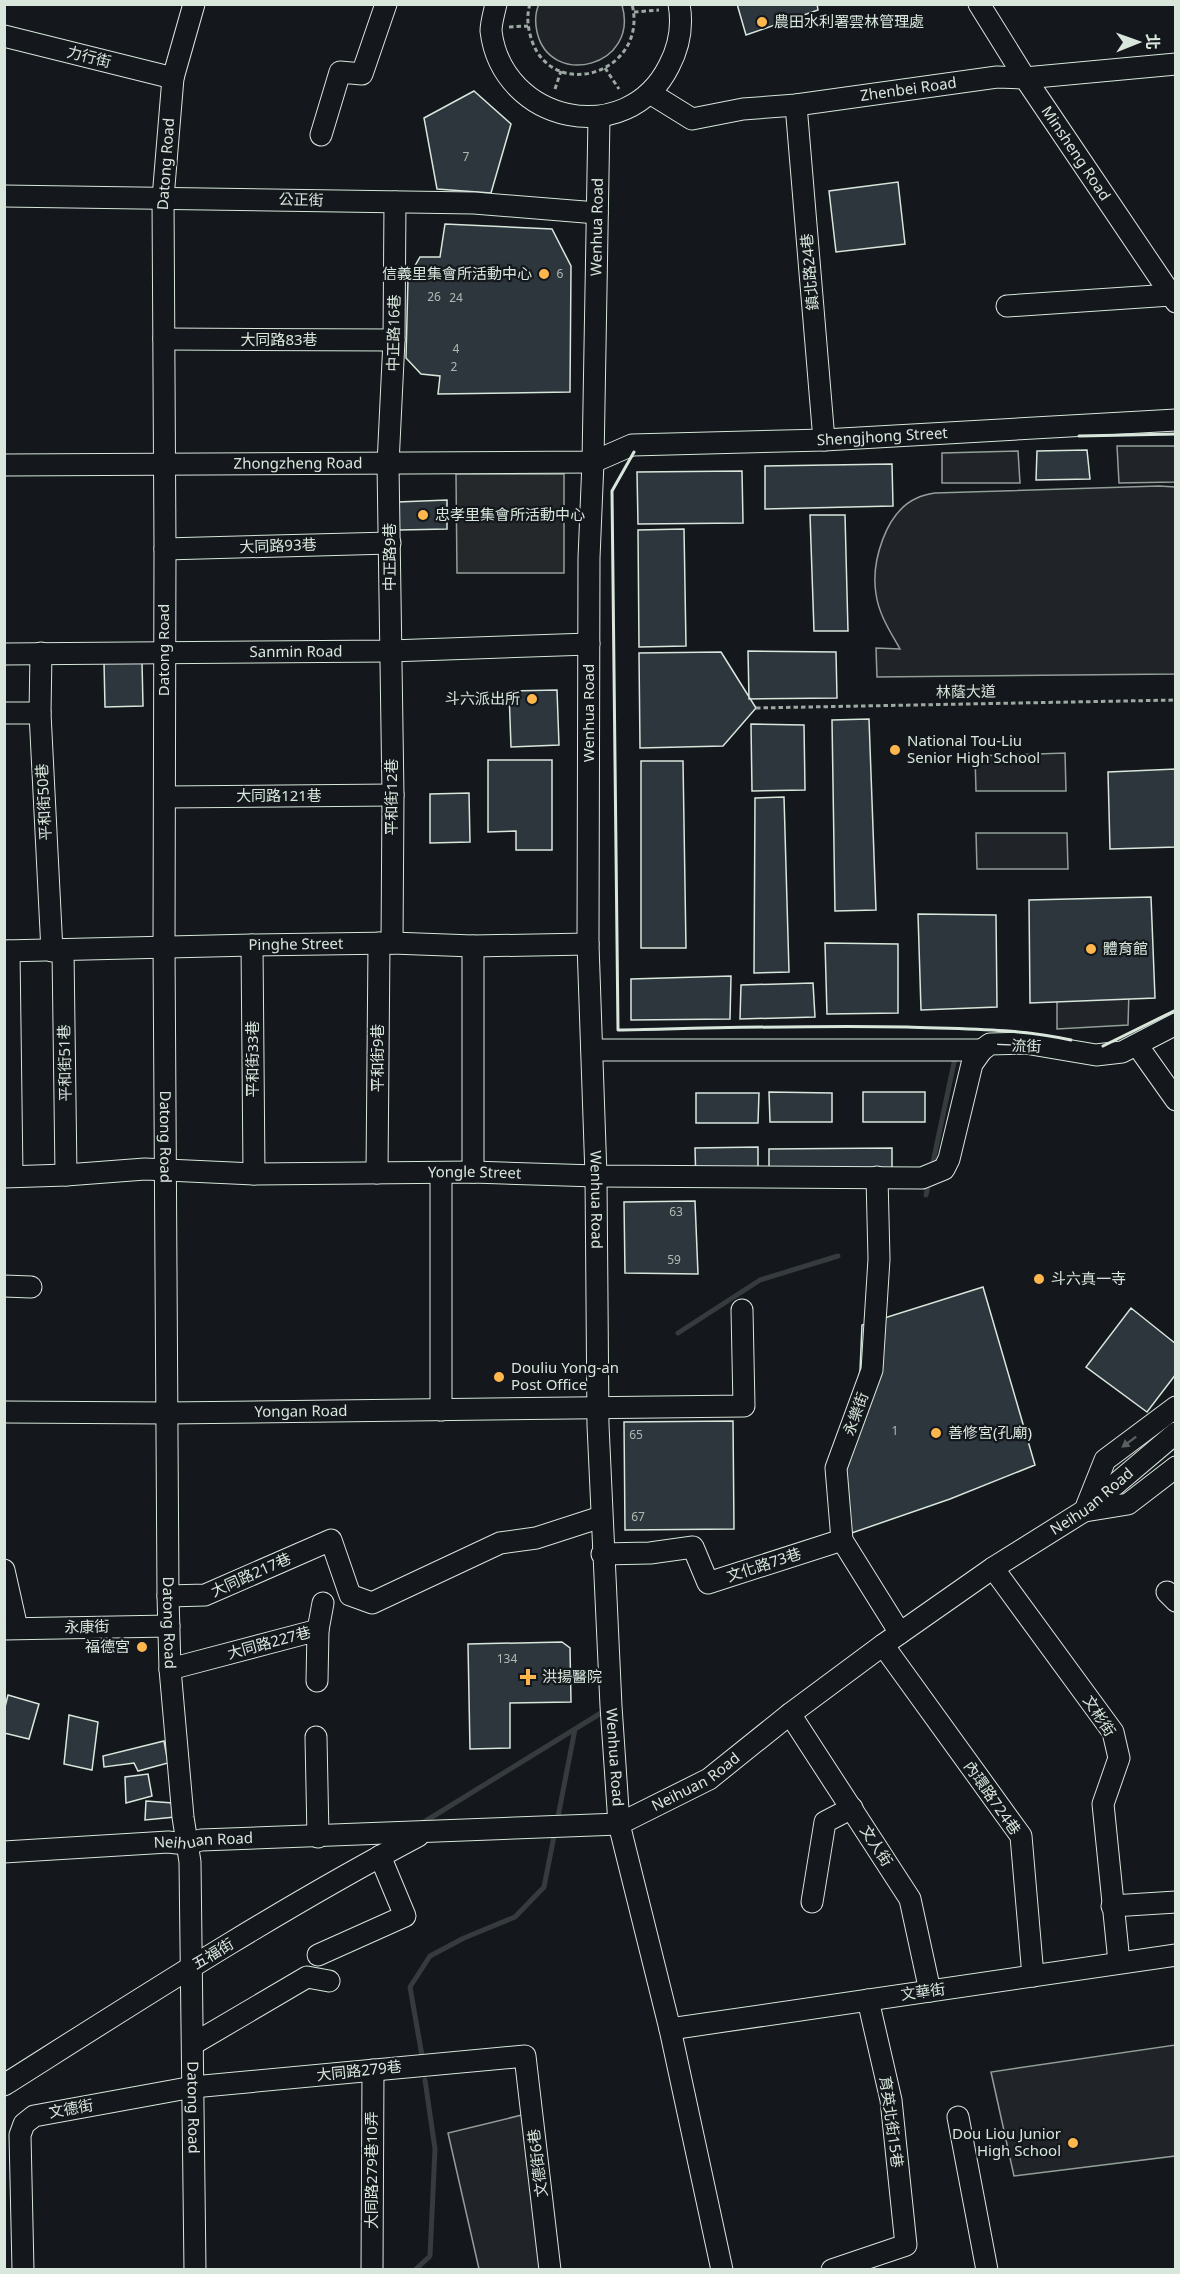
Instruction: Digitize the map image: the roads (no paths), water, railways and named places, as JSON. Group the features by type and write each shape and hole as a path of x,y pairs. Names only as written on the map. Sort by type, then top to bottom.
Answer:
{"street":[{"name":"Datong Road","path":"194,4 173,78 163,198 168,1596 170,1669 186,1844 190,1862 195,2270"},
{"path":"321,135 340,72 362,74 386,4"},
{"path":"496,4 491,29 496,55 508,78 526,96 548,110 573,117 599,117 630,107 650,93 665,75 675,54 680,31 679,6"},
{"name":"Minsheng Road","path":"979,4 1025,78 1173,299"},
{"name":"力行街","path":"4,36 173,78"},
{"name":"Zhenbei Road","path":"650,93 692,119 997,76 1025,78 1176,64"},
{"name":"鎮北路24巷","path":"796,105 824,440"},
{"name":"Wenhua Road","path":"599,117 593,462 589,558 588,944 596,1176 597,1408 602,1554 620,1824 670,2029 722,2270"},
{"name":"公正街","path":"4,196 474,203 597,213"},
{"name":"中正路16巷","path":"388,464 394,340 395,202"},
{"path":"1007,306 1173,299"},
{"name":"大同路83巷","path":"164,339 394,340"},
{"name":"Shengjhong Street","path":"593,462 632,445 824,440 1176,420"},
{"name":"Zhongzheng Road","path":"4,465 593,462"},
{"name":"中正路9巷","path":"388,464 390,651"},
{"name":"大同路93巷","path":"165,549 390,543"},
{"name":"Sanmin Road","path":"4,654 390,651 589,644"},
{"name":"平和街12巷","path":"385,943 393,795 390,651"},
{"name":"平和街50巷","path":"41,653 40,712 58,951"},
{"path":"4,713 40,712"},
{"name":"大同路121巷","path":"165,797 393,795"},
{"name":"Pinghe Street","path":"7,951 385,943 473,946 588,944"},
{"name":"平和街9巷","path":"377,1173 385,943"},
{"name":"平和街33巷","path":"252,945 254,1174"},
{"path":"473,946 473,1172"},
{"path":"7,951 8,1176"},
{"name":"平和街51巷","path":"58,951 66,1175"},
{"name":"一流街","path":"944,1169 949,1159 972,1064 982,1050 990,1044 1025,1043 1096,1055 1122,1052 1176,1024"},
{"path":"1137,1045 1176,1100"},
{"path":"592,1050 982,1050"},
{"name":"Yongle Street","path":"8,1176 66,1175 145,1169 254,1174 473,1172 596,1176 922,1178 944,1169"},
{"path":"441,1174 441,1410"},
{"name":"永樂街","path":"877,1177 879,1259 872,1370 837,1468 842,1540 892,1639"},
{"path":"4,1286 32,1287"},
{"name":"Yongan Road","path":"4,1412 167,1413 744,1406 742,1310"},
{"path":"1084,1511 1105,1460 1176,1407"},
{"name":"Neihuan Road","path":"4,1852 168,1842 186,1844 201,1840 620,1824 709,1779 790,1714 892,1639 993,1568 1084,1511 1153,1450 1176,1433"},
{"path":"1084,1511 1128,1504 1176,1467"},
{"name":"大同路217巷","path":"168,1596 205,1595 331,1540 350,1595 372,1603 500,1543 536,1539 601,1517"},
{"name":"文化路73巷","path":"602,1554 650,1553 693,1547 708,1583 842,1540"},
{"name":"文彬街","path":"993,1568 1113,1732 1119,1758 1103,1804 1119,1962"},
{"path":"4,1570 11,1628"},
{"path":"318,1630 323,1603"},
{"name":"永康街","path":"11,1628 169,1626"},
{"name":"大同路227巷","path":"170,1669 318,1630 317,1681"},
{"name":"內環路724巷","path":"892,1639 1021,1836 1033,1976"},
{"name":"文人街","path":"790,1714 910,1899 930,1991"},
{"path":"316,1737 318,1837"},
{"path":"812,1902 825,1822 852,1808"},
{"name":"五福街","path":"4,2085 192,1958 426,1832"},
{"path":"318,1955 405,1916 380,1856"},
{"path":"1112,1906 1176,1902"},
{"name":"文華街","path":"670,2029 1176,1955"},
{"path":"193,2044 307,1977 329,1981"},
{"name":"育英北街15巷","path":"832,2270 906,2245 891,2100 868,2000"},
{"name":"大同路279巷","path":"193,2087 525,2056"},
{"name":"文德街6巷","path":"525,2056 550,2270"},
{"name":"大同路279巷10弄","path":"372,2270 373,2070"},
{"name":"文德街","path":"22,2270 20,2135 24,2124 34,2116 193,2087"},
{"path":"958,2117 987,2270"}],"waterway":[{"path":"932,1167 955,1058"},
{"path":"926,1195 929,1182"},
{"path":"678,1333 760,1280 838,1256"},
{"path":"419,1825 601,1713"},
{"path":"557,1822 575,1729"},
{"path":"422,2056 410,1987 430,1956 464,1938 515,1917 544,1887 555,1831"},
{"path":"415,2270 430,2256 435,2149 425,2080"}],"place":[{"name":"農田水利署雲林管理處","path":"762,22"},
{"name":"信義里集會所活動中心","path":"544,274"},
{"name":"忠孝里集會所活動中心","path":"423,515"},
{"name":"斗六派出所","path":"532,699"},
{"name":"National Tou-Liu Senior High School","path":"895,750"},
{"name":"體育館","path":"1091,949"},
{"name":"斗六真一寺","path":"1039,1279"},
{"name":"Douliu Yong-an Post Office","path":"499,1377"},
{"name":"善修宮(孔廟)","path":"936,1433"},
{"name":"福德宮","path":"142,1647"},
{"name":"洪揚醫院","path":"528,1677"},
{"name":"Dou Liou Junior High School","path":"1073,2143"}]}
